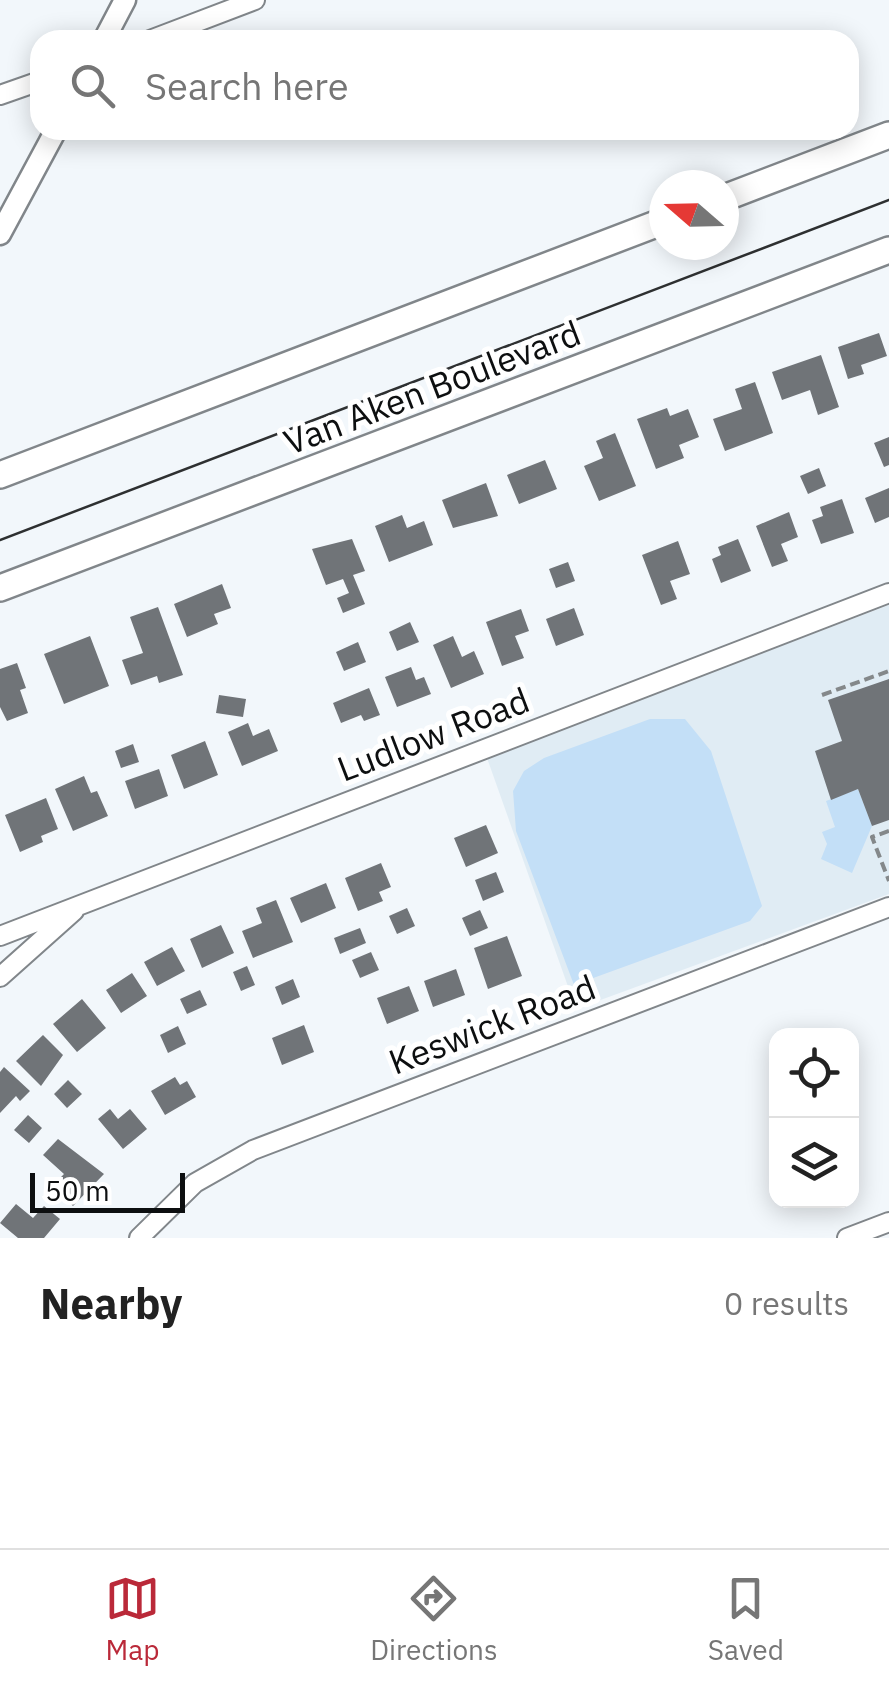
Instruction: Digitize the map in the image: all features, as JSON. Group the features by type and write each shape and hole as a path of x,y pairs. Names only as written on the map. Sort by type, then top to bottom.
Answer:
{"main road":[{"path":"739,192 889,136"},
{"name":"Van Aken Boulevard","path":"0,474 649,227"},
{"name":"Van Aken Boulevard","path":"0,588 889,250"}],"street":[{"path":"110,30 126,0"},
{"path":"176,30 255,0"},
{"path":"0,95 30,84"},
{"path":"0,234 51,140"},
{"name":"Ludlow Road","path":"0,936 889,592"},
{"path":"0,977 84,901"},
{"name":"Keswick Road","path":"140,1238 195,1182 253,1150 889,907"},
{"path":"846,1238 889,1222"}],"path":[{"path":"822,695 889,671"},
{"path":"889,830 872,837 889,881"}],"shaded area":[{"path":"889,605 889,894 576,1009 487,758"},
{"path":"650,719 685,719 711,751 762,906 750,921 574,985 516,831 513,791 524,771 544,758"},
{"path":"858,789 872,826 852,873 821,859 827,844 822,832 835,827 826,801"}],"building":[{"path":"879,333 887,356 861,365 864,374 848,379 838,347"},
{"path":"821,355 839,407 818,415 810,390 782,400 772,372"},
{"path":"755,382 773,433 725,451 713,419 742,409 735,389"},
{"path":"667,408 670,416 688,409 699,437 679,445 684,458 656,469 637,419"},
{"path":"615,433 636,486 599,501 584,466 603,458 596,441"},
{"path":"889,437 889,465 884,467 874,443"},
{"path":"545,460 557,489 519,504 507,475"},
{"path":"819,468 826,486 808,494 800,476"},
{"path":"486,483 498,516 453,528 442,500"},
{"path":"889,488 889,517 875,523 865,498"},
{"path":"842,499 854,533 821,544 812,520 823,516 820,507"},
{"path":"789,512 798,537 781,544 788,561 772,567 756,526"},
{"path":"402,515 407,528 424,521 433,545 389,562 375,526"},
{"path":"352,539 365,571 353,575 365,604 343,613 337,598 349,593 343,579 326,585 312,549"},
{"path":"738,539 751,571 721,583 712,559 721,555 718,547"},
{"path":"678,541 690,574 670,581 677,599 661,605 642,555"},
{"path":"568,562 575,581 556,588 549,569"},
{"path":"222,584 231,608 214,614 218,624 187,637 174,604"},
{"path":"158,607 183,675 159,683 157,676 131,685 122,660 143,653 130,617"},
{"path":"574,608 584,635 556,646 546,619"},
{"path":"521,609 529,631 515,636 524,658 502,666 486,622"},
{"path":"410,622 419,642 397,651 389,632"},
{"path":"90,636 109,686 64,704 44,654"},
{"path":"453,636 462,657 474,651 484,674 451,688 433,645"},
{"path":"358,642 366,662 344,671 336,652"},
{"path":"17,663 26,688 20,690 28,713 7,721 0,707 0,669"},
{"path":"411,667 416,680 424,677 431,694 397,707 385,677"},
{"path":"889,679 889,820 872,826 858,789 831,800 815,751 842,741 828,700"},
{"path":"369,688 380,715 364,721 361,715 341,723 333,703"},
{"path":"219,695 246,699 243,717 216,713"},
{"path":"248,723 253,736 269,729 278,751 242,766 228,732"},
{"path":"205,741 218,775 184,789 171,755"},
{"path":"133,744 139,762 121,768 115,751"},
{"path":"159,769 168,796 135,809 125,781"},
{"path":"84,776 91,793 97,791 108,816 73,831 55,789"},
{"path":"46,798 58,829 41,836 43,842 20,852 5,815"},
{"path":"486,825 498,853 466,867 454,838"},
{"path":"381,863 391,887 379,892 383,901 358,911 345,878"},
{"path":"496,872 504,892 483,901 475,880"},
{"path":"326,883 336,908 301,923 290,898"},
{"path":"276,900 293,942 253,958 242,931 262,923 256,908"},
{"path":"407,908 415,926 397,934 389,916"},
{"path":"480,910 488,928 470,936 462,918"},
{"path":"221,925 234,953 202,968 190,939"},
{"path":"360,928 366,943 340,954 334,938"},
{"path":"507,936 522,976 488,989 474,948"},
{"path":"172,947 185,971 157,986 144,962"},
{"path":"371,952 379,970 360,978 352,960"},
{"path":"247,966 255,985 241,991 233,972"},
{"path":"456,969 465,995 433,1007 424,981"},
{"path":"132,973 147,996 121,1013 106,990"},
{"path":"293,979 300,997 282,1005 275,987"},
{"path":"409,986 419,1011 387,1024 377,998"},
{"path":"200,990 207,1005 187,1014 180,999"},
{"path":"82,999 106,1028 77,1052 53,1024"},
{"path":"304,1025 314,1052 282,1065 272,1038"},
{"path":"178,1026 186,1044 168,1053 160,1035"},
{"path":"43,1035 63,1055 41,1086 16,1061"},
{"path":"4,1067 30,1091 20,1101 16,1096 0,1113 0,1072"},
{"path":"175,1077 180,1085 187,1081 196,1097 165,1115 151,1091"},
{"path":"68,1080 82,1094 67,1108 54,1094"},
{"path":"110,1109 118,1119 130,1109 147,1129 123,1149 98,1119"},
{"path":"28,1115 42,1128 29,1143 14,1130"},
{"path":"58,1139 104,1174 73,1206 52,1186 64,1174 43,1155"},
{"path":"16,1204 33,1218 44,1206 60,1219 44,1238 18,1238 0,1223"}],"tram line":[{"path":"0,540 889,200"}]}
